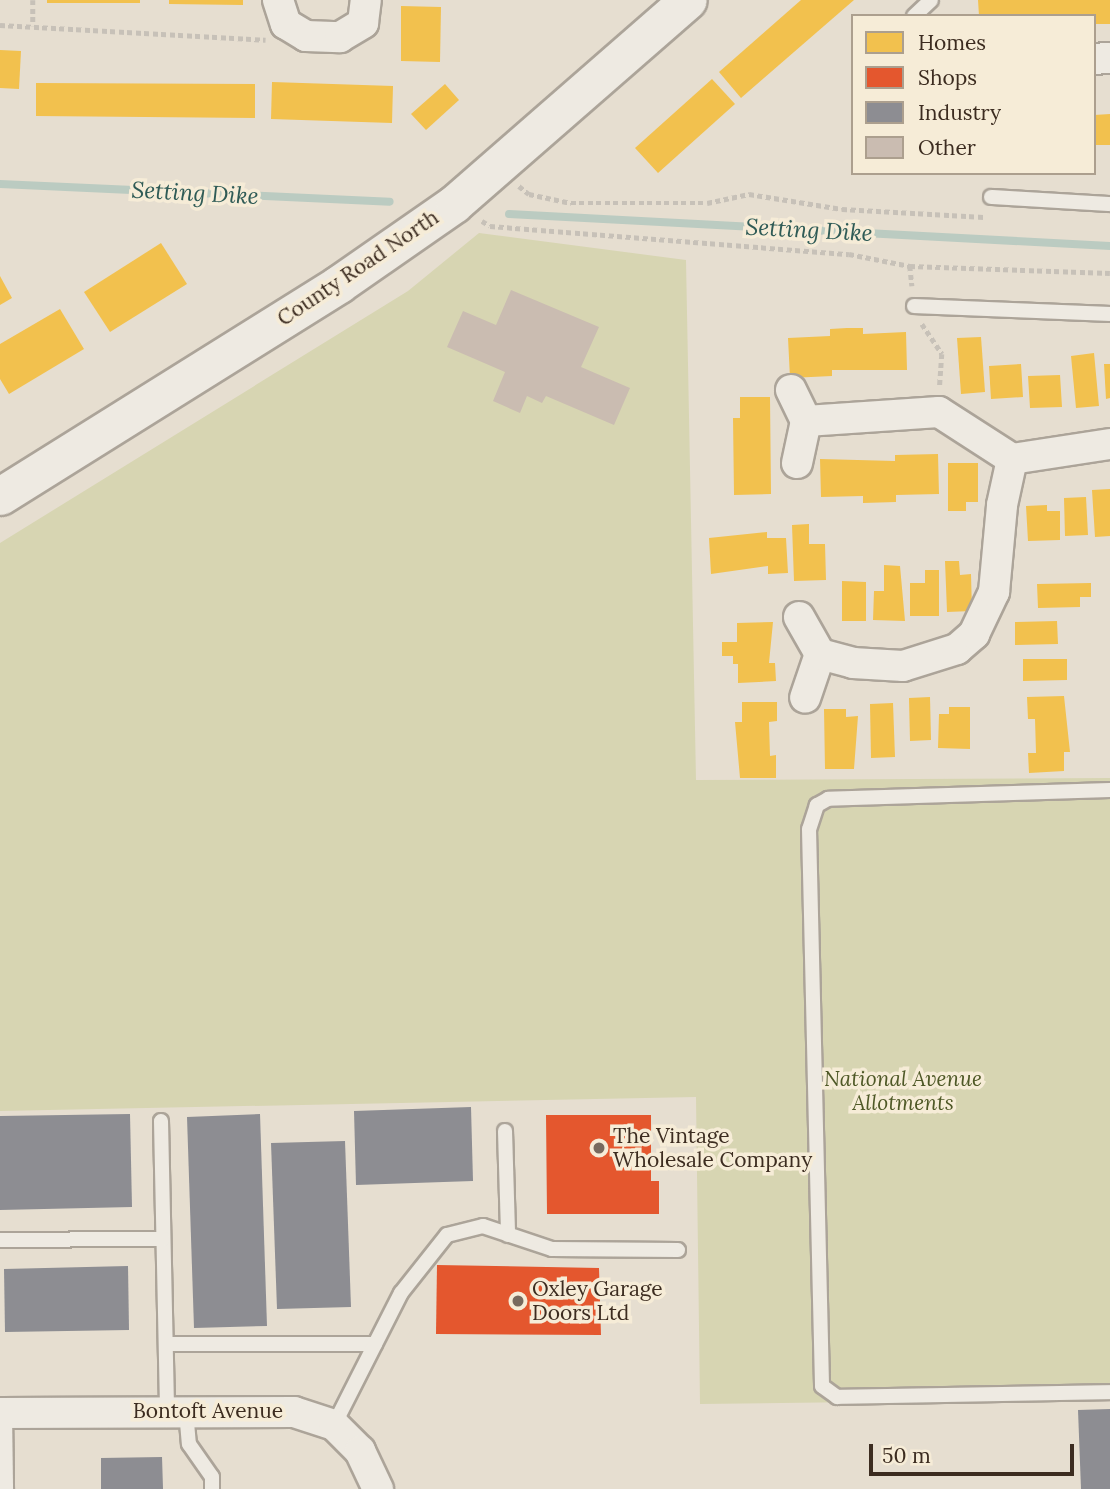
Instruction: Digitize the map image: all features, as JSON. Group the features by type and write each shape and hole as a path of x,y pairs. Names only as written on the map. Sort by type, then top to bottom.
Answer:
{"street":[{"path":"278,0 286,24 306,36 340,37 363,23 366,0"},
{"name":"County Road North","path":"0,496 339,285 454,204 688,0"},
{"path":"790,390 806,421 797,463"},
{"path":"806,421 939,411 1012,459 1110,444"},
{"path":"799,617 820,654 853,663 903,666 957,649 974,634 994,592 1002,505 1012,459"},
{"path":"805,698 820,654"},
{"name":"Bontoft Avenue","path":"2,1413 176,1410 293,1412 334,1425 360,1451 378,1489"}],"lane":[{"path":"916,14 931,0"},
{"path":"991,197 1110,204"},
{"path":"914,306 1110,314"},
{"path":"1110,790 828,799 817,805 810,829 822,1386 837,1397 1110,1392"},
{"path":"161,1121 166,1344 176,1410 188,1444 212,1476 212,1489"},
{"path":"505,1131 508,1235"},
{"path":"334,1425 401,1293 447,1235 483,1226 552,1249 678,1250"},
{"path":"0,1240 163,1240"},
{"path":"166,1344 375,1344"},
{"path":"2,1413 6,1489"}],"path":[{"path":"33,0 33,26"},
{"path":"0,24 257,41 306,36"},
{"path":"496,167 529,194 571,203 707,203 749,194 842,209 999,218"},
{"path":"454,204 489,226 849,254 910,266 1110,273"},
{"path":"910,266 913,290"},
{"path":"914,306 925,332 942,354 939,411"}],"green space":[{"name":"National Avenue Allotments","path":"479,233 686,260 696,780 1110,778 1110,1399 700,1404 696,1097 0,1111 0,543 408,291"}],"building: Homes":[{"path":"47,0 140,0 140,3 47,3"},
{"path":"169,0 243,0 243,5 169,4"},
{"path":"801,0 854,0 741,98 719,72"},
{"path":"978,0 1110,0 1110,24 1096,24 1096,14 979,14"},
{"path":"401,6 441,7 440,62 401,61"},
{"path":"0,50 21,51 19,89 0,88"},
{"path":"712,79 735,104 658,173 635,148"},
{"path":"272,82 393,86 392,123 271,119"},
{"path":"36,83 255,84 255,118 36,116"},
{"path":"445,84 459,100 426,130 411,114"},
{"path":"1110,114 1110,145 1096,145 1096,115"},
{"path":"161,243 187,284 110,332 84,292"},
{"path":"0,276 12,298 0,305"},
{"path":"60,309 84,349 9,394 0,379 0,344"},
{"path":"863,328 863,334 906,332 907,370 832,370 832,376 790,378 788,338 830,336 830,329"},
{"path":"981,337 985,392 961,394 957,338"},
{"path":"1094,353 1099,406 1076,408 1071,356"},
{"path":"1021,364 1023,397 991,399 989,366"},
{"path":"1104,364 1110,364 1110,398 1106,399"},
{"path":"1060,375 1062,407 1030,408 1028,376"},
{"path":"740,397 770,397 771,494 734,495 733,418 740,418"},
{"path":"938,454 939,494 896,495 896,502 863,503 863,496 821,497 820,459 895,461 895,455"},
{"path":"948,463 978,463 978,502 966,502 966,511 948,511"},
{"path":"1110,489 1110,536 1095,537 1092,490"},
{"path":"1086,497 1088,535 1065,536 1064,498"},
{"path":"1047,505 1047,511 1060,511 1060,540 1028,541 1026,506"},
{"path":"809,524 809,544 825,544 826,580 794,581 792,525"},
{"path":"767,532 767,538 786,538 788,573 768,574 768,566 711,574 709,538"},
{"path":"945,561 959,561 960,575 971,574 972,611 947,612"},
{"path":"884,565 900,566 905,621 873,620 874,591 884,591"},
{"path":"925,570 939,570 939,616 910,616 910,583 925,583"},
{"path":"842,581 866,582 866,621 842,621"},
{"path":"1091,583 1091,597 1080,597 1080,607 1038,608 1037,584"},
{"path":"1057,621 1058,644 1015,645 1015,622"},
{"path":"773,622 769,663 775,663 776,681 738,683 738,664 733,664 733,656 722,656 722,642 737,642 737,623"},
{"path":"1023,659 1067,659 1067,680 1023,681"},
{"path":"1064,696 1070,752 1064,752 1064,771 1029,773 1028,753 1036,753 1035,719 1028,719 1027,697"},
{"path":"930,697 931,740 910,741 909,698"},
{"path":"742,702 777,702 777,721 769,722 770,756 776,755 776,778 740,778 735,722 742,722"},
{"path":"893,703 895,757 871,758 870,704"},
{"path":"949,707 970,707 970,749 938,748 939,714 949,714"},
{"path":"824,709 846,709 846,717 858,716 854,769 825,769"}],"building: Shops":[{"name":"The Vintage Wholesale Company","path":"546,1115 651,1115 651,1181 659,1181 659,1214 547,1214"},
{"name":"Oxley Garage Doors Ltd","path":"437,1265 599,1268 601,1335 436,1334"}],"building: Industry":[{"path":"471,1107 473,1181 356,1185 354,1111"},
{"path":"130,1114 132,1207 0,1210 0,1116"},
{"path":"260,1114 267,1326 194,1328 187,1117"},
{"path":"345,1141 351,1307 277,1309 271,1143"},
{"path":"128,1266 129,1330 5,1332 4,1269"},
{"path":"1110,1409 1110,1489 1081,1489 1078,1410"},
{"path":"162,1457 163,1489 101,1489 101,1458"}],"building: Other":[{"path":"511,290 599,327 581,367 630,388 614,425 546,396 542,403 527,396 520,413 493,401 505,372 447,347 463,311 496,325"}],"waterway":[{"name":"Setting Dike","path":"0,184 390,202"},
{"name":"Setting Dike","path":"509,214 1110,246"}],"place":[{"name":"The Vintage Wholesale Company","path":"599,1148"},
{"name":"Oxley Garage Doors Ltd","path":"518,1301"}]}
